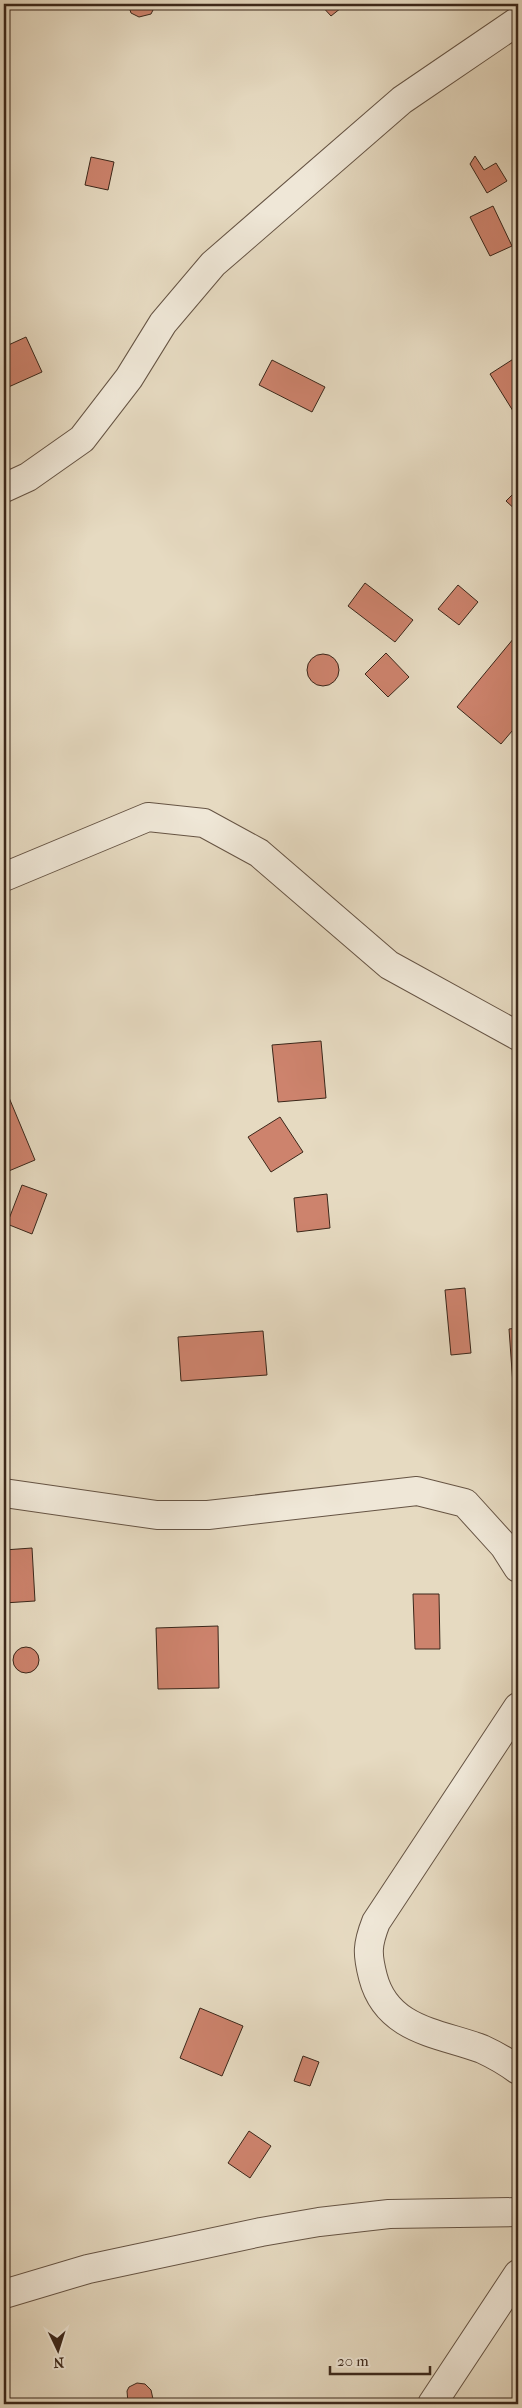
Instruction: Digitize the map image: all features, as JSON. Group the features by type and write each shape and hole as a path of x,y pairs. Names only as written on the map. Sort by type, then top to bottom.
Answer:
{"street":[{"path":"4,488 28,477 82,439 129,378 163,323 213,264 402,100 518,21"},
{"path":"4,877 148,817 204,823 259,853 389,965 518,1036"},
{"path":"4,1493 157,1515 208,1515 417,1491 465,1503 504,1546 518,1568"},
{"path":"518,1707 376,1922 369,1940 368,1958 378,1991 386,2004 402,2018 431,2034 480,2049 518,2070"},
{"path":"4,2294 88,2269 260,2232 319,2222 389,2214 518,2212"},
{"path":"432,2404 518,2274"}],"building":[{"path":"128,4 155,4 155,6 151,14 139,17 131,13"},
{"path":"320,4 346,4 331,16"},
{"path":"475,156 484,170 496,163 507,181 487,193 470,164"},
{"path":"91,157 114,162 108,190 85,185"},
{"path":"493,206 512,246 490,256 470,217"},
{"path":"26,337 42,372 4,389 4,347"},
{"path":"518,356 518,419 490,374"},
{"path":"272,360 325,387 312,412 259,385"},
{"path":"517,490 518,492 518,512 506,501"},
{"path":"365,583 413,620 395,642 348,606"},
{"path":"458,585 478,602 459,625 438,609"},
{"path":"514,638 518,642 518,724 501,744 457,707"},
{"path":"386,653 409,677 388,697 365,674"},
{"path":"323,654 329,655 334,659 338,664 338,676 334,681 329,685 323,686 317,685 312,681 308,676 307,670 308,664 312,659 317,655"},
{"path":"321,1041 326,1098 278,1102 272,1045"},
{"path":"4,1089 35,1160 4,1173"},
{"path":"280,1117 303,1152 271,1172 248,1137"},
{"path":"22,1185 47,1194 32,1234 7,1224"},
{"path":"327,1194 330,1228 297,1232 294,1198"},
{"path":"465,1288 471,1353 451,1355 445,1290"},
{"path":"518,1328 518,1384 513,1385 509,1329"},
{"path":"263,1331 267,1375 181,1381 178,1337"},
{"path":"32,1548 35,1601 4,1603 4,1550"},
{"path":"413,1594 439,1594 440,1649 415,1649"},
{"path":"218,1626 219,1688 158,1689 156,1628"},
{"path":"26,1647 35,1651 39,1660 35,1669 26,1673 17,1669 13,1660 17,1651"},
{"path":"200,2008 243,2026 222,2076 180,2058"},
{"path":"303,2056 319,2062 310,2086 294,2081"},
{"path":"249,2131 271,2146 250,2178 228,2163"},
{"path":"137,2383 145,2384 151,2390 153,2399 149,2404 128,2403 127,2391 129,2387"}]}
